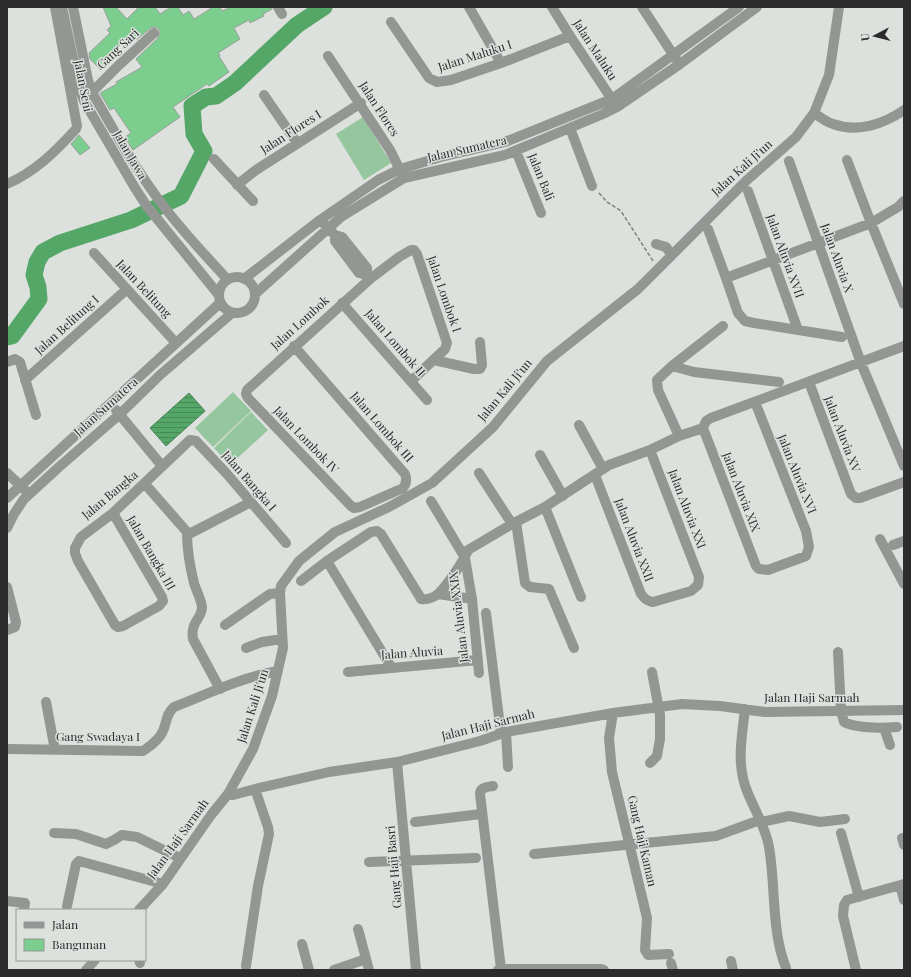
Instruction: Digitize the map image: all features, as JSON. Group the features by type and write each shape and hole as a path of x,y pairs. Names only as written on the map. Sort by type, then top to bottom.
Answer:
{"street":[{"name":"Jalan Seni","path":"7,184 36,168 53,153 76,129 77,126 55,7"},
{"name":"Jalan Jawa","path":"62,7 80,91 84,101 143,201 219,299"},
{"name":"Jalan Jawa","path":"73,7 88,80 92,92 131,158 165,209 227,280"},
{"path":"469,7 501,63"},
{"name":"Jalan Maluku","path":"552,7 614,103"},
{"path":"642,7 680,64"},
{"name":"Jalan Sumatera","path":"244,279 320,220 378,180 402,173 441,157 505,142 614,103 674,55 739,7"},
{"name":"Jalan Sumatera","path":"255,294 331,232 341,217 402,173 505,155 570,128 680,64 757,7"},
{"name":"Jalan Kali Ji'un","path":"228,794 253,749 272,696 283,648 280,593 281,586 299,561 335,532 389,507 432,483 492,427 546,361 638,289 671,254 747,180 796,137 814,114 829,75 839,7"},
{"name":"Jalan Maluku I","path":"391,22 429,78 434,82 451,80 501,63 570,36"},
{"name":"Gang Sari","path":"84,101 154,33"},
{"name":"Jalan Flores","path":"328,56 361,103 390,150 402,173"},
{"path":"264,95 297,143"},
{"name":"Jalan Flores I","path":"238,185 256,170 361,103"},
{"path":"814,114 832,124 849,128 857,128 875,125 904,110"},
{"path":"570,128 592,186"},
{"name":"Jalan Bali","path":"516,150 541,213"},
{"path":"214,159 253,201"},
{"path":"847,160 904,304"},
{"name":"Jalan Aluvia X","path":"789,161 861,363 904,466"},
{"name":"Jalan Aluvia XVII","path":"748,191 798,330"},
{"path":"143,201 153,192"},
{"path":"726,278 871,223 898,207 904,201"},
{"path":"320,220 331,232 335,241 359,274 368,277"},
{"path":"708,229 738,313 745,321 842,337"},
{"path":"656,244 666,247 671,254"},
{"name":"Jalan Lombok","path":"249,387 342,303 368,277 399,257 411,250 414,250"},
{"name":"Jalan Lombok I","path":"411,382 445,349 446,346 446,339 417,254 414,250"},
{"name":"Jalan Belitung","path":"94,253 126,290 176,343"},
{"path":"236,277 244,279 252,285 255,294 253,304 246,311 242,313 232,313 223,308 219,299 221,286 227,280 236,277"},
{"name":"Jalan Belitung I","path":"26,380 126,290"},
{"name":"Jalan Sumatera","path":"7,498 176,343 219,299"},
{"name":"Jalan Lombok II","path":"342,303 427,400"},
{"name":"Jalan Sumatera","path":"7,528 14,514 29,494 59,466 120,414 160,375 232,313"},
{"path":"679,436 658,390 656,383 657,380 722,326"},
{"path":"434,360 480,369 482,365 480,342"},
{"name":"Jalan Lombok III","path":"294,346 405,474 406,484 403,488 360,507 354,508"},
{"path":"301,581 327,561 371,532 380,532 420,597 422,599 428,599 438,594 465,558 468,550 514,523 544,508 609,465 650,450 679,436 703,428 706,421 711,418 904,346"},
{"path":"7,362 14,359 19,360 36,415"},
{"path":"672,366 712,374 779,382"},
{"name":"Jalan Aluvia XV","path":"808,382 851,494 856,498 860,498 904,482"},
{"name":"Jalan Lombok IV","path":"249,387 246,392 248,398 346,502 354,508"},
{"name":"Jalan Aluvia XVI","path":"755,402 806,531 809,547 806,556 768,570 759,569 756,566"},
{"path":"111,404 162,466"},
{"path":"579,425 599,472"},
{"name":"Jalan Aluvia XIX","path":"703,428 756,566"},
{"name":"Jalan Bangka","path":"118,627 78,561 75,553 76,544 81,537 113,513 145,484 190,440"},
{"name":"Jalan Bangka I","path":"190,440 196,441 227,474 286,543"},
{"name":"Jalan Aluvia XXI","path":"650,450 699,577 698,585 695,588 660,600"},
{"path":"540,455 563,496"},
{"name":"Jalan Aluvia XXII","path":"599,472 641,594 648,602 660,600"},
{"path":"7,473 29,494"},
{"path":"479,473 514,523 525,583 530,587 549,589 574,648"},
{"path":"145,484 187,532 194,581 202,607 200,615 193,625 191,633 220,689"},
{"path":"431,501 465,558"},
{"path":"187,532 191,533 250,502"},
{"path":"544,508 581,597"},
{"name":"Jalan Bangka III","path":"113,513 163,601 159,606 123,626 118,627"},
{"path":"880,539 904,584"},
{"path":"893,545 904,541"},
{"name":"Jalan Aluvia XXIX","path":"465,558 472,600 479,673"},
{"path":"327,561 391,667"},
{"path":"7,587 16,622 15,627 7,630"},
{"path":"225,624 270,594 280,593"},
{"path":"438,594 472,600"},
{"path":"486,613 508,767"},
{"path":"246,648 262,642 282,639"},
{"path":"838,652 841,711 846,723 884,728 898,727"},
{"name":"Jalan Aluvia","path":"348,672 478,660"},
{"name":"Gang Swadaya I","path":"7,749 143,751 153,744 162,733 168,712 174,707 262,674 278,671"},
{"path":"650,763 656,756 660,738 660,715 652,672"},
{"path":"46,702 55,750"},
{"name":"Jalan Haji Sarmah","path":"140,909 163,884 211,815 228,794 233,795 255,788 329,772 397,762 503,733 613,713 682,704 700,704 765,712 904,710"},
{"path":"744,709 740,757 742,773 746,789 769,846 776,926 782,957 786,968"},
{"name":"Gang Haji Kaman","path":"613,713 609,738 612,772 647,918 645,950 648,955 671,962"},
{"path":"884,728 890,745"},
{"name":"Gang Haji Basri","path":"397,762 416,970"},
{"path":"493,786 480,791 481,814 500,969 604,970"},
{"path":"246,966 258,886 269,834 255,788"},
{"path":"415,822 481,814"},
{"path":"534,854 716,836 760,821 789,816 797,816 820,822 845,819"},
{"path":"54,833 76,834 106,844 122,835 137,837 180,858"},
{"path":"841,833 859,897"},
{"path":"369,862 476,858"},
{"path":"67,906 76,864 79,861 163,884"},
{"path":"856,970 842,912 847,900 902,884 904,900"},
{"path":"7,902 25,903 24,909"},
{"path":"358,929 369,970"},
{"path":"302,944 309,970"},
{"path":"334,970 366,959"},
{"path":"86,970 94,961"}],"path":[{"path":"592,186 607,202 620,211 658,267"}],"shaded area":[{"path":"363,117 391,163 364,180 336,134"},
{"path":"233,392 251,411 213,447 195,428"},
{"path":"189,393 205,411 166,446 150,428"},
{"path":"251,412 268,430 230,465 214,448"}],"building":[{"path":"103,7 116,7 127,19 139,7 155,7 160,14 171,7 178,7 183,15 189,11 194,19 213,7 220,7 222,11 231,7 272,7 272,9 263,14 264,16 250,23 249,20 234,28 240,39 218,53 229,72 209,86 207,84 173,107 180,117 133,150 125,137 131,133 114,108 110,110 100,93 117,84 116,82 142,67 136,59 158,38 160,32 158,28 152,27 136,40 131,34 115,50 117,52 101,70 90,59 89,53 110,33 107,30 111,26"},
{"path":"79,135 90,148 80,155 71,144"}],"waterway":[{"path":"7,337 12,336 39,299 38,287 34,275 37,262 43,252 60,243 131,220 181,196 204,151 194,134 192,106 206,97 216,96 235,83 297,25 324,7"}]}
